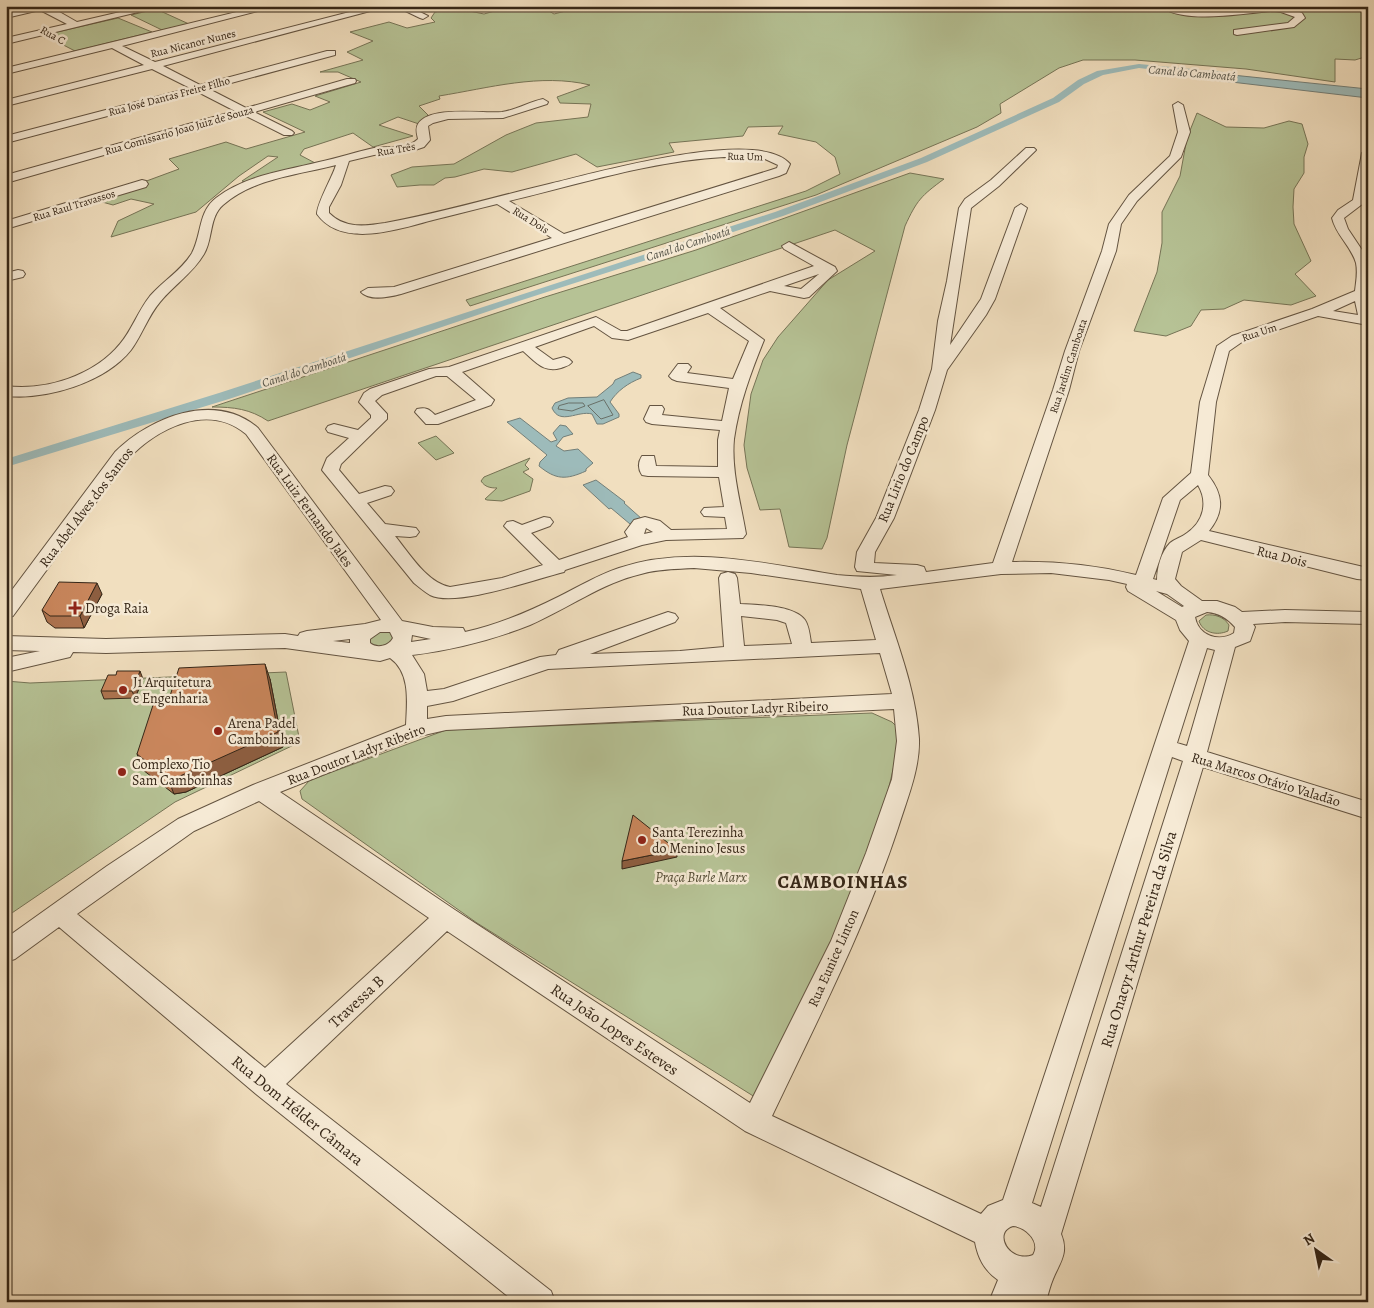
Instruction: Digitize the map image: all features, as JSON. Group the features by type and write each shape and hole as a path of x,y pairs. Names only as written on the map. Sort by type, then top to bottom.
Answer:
{"street":[{"path":"6,41 159,6"},
{"name":"Rua Nicanor Nunes","path":"6,71 273,6"},
{"name":"Rua Nicanor Nunes","path":"6,103 385,6"},
{"path":"399,6 423,16"},
{"path":"1164,6 1187,12 1225,12 1273,8 1283,9 1300,15 1300,18 1292,25 1237,32"},
{"path":"6,15 41,7 76,25"},
{"path":"121,15 160,34"},
{"name":"Rua C","path":"29,36 66,56"},
{"path":"112,45 288,133"},
{"name":"Rua José Dantas Freire Filho","path":"6,140 331,53"},
{"name":"Rua Comissario Joao Juiz de Souza","path":"6,179 351,81"},
{"name":"Rua Três","path":"6,391 38,391 69,384 110,362 132,338 149,306 200,250 206,222 218,203 249,184 283,173 421,144 424,140 422,127 424,124 438,118 500,115 516,112 543,102"},
{"name":"Rua Jardim Camboata","path":"1001,568 1061,390 1074,344 1109,251 1115,224 1133,198 1157,177 1175,157 1184,132 1178,105"},
{"name":"Rua Lirio do Campo","path":"869,576 866,552 884,518 927,410 940,369 965,208 968,202 995,183 1030,150"},
{"path":"1368,153 1365,209 1346,209 1338,218 1340,227 1365,261 1362,294 1363,311 1368,321"},
{"name":"Rua Um","path":"338,173 335,185 323,207 323,214 334,225 343,228 372,229 388,227 620,171 689,157 754,154 780,160 784,164 782,170 775,173 396,291 385,293 368,292"},
{"path":"316,166 338,173 344,160"},
{"name":"Rua Raul Travassos","path":"6,226 142,184"},
{"name":"Rua Dois","path":"499,200 563,239"},
{"name":"Rua Lirio do Campo","path":"940,369 988,299 1021,208"},
{"path":"770,287 804,294 830,271 789,246"},
{"path":"808,257 821,253"},
{"path":"710,308 757,340 738,384 726,440 727,472 737,534 666,535 639,540 557,568 505,583 450,593 437,591 422,579 330,470 333,462 362,436 380,416 367,402 370,396 434,372 451,371 596,321 622,337 660,322 710,308 733,296 770,287 800,272 825,267"},
{"name":"Rua Um","path":"1199,475 1208,402 1222,349 1238,339 1317,312 1362,294"},
{"path":"1317,312 1368,321"},
{"path":"525,346 551,366 564,362"},
{"path":"682,368 678,376 738,384"},
{"path":"423,412 432,421 485,402 486,400 451,371"},
{"path":"656,409 652,419 728,426"},
{"name":"Rua Luiz Fernando Jales","path":"210,414 223,415 246,424 370,591 373,599 396,627"},
{"name":"Rua Abel Alves dos Santos","path":"6,612 121,456 134,443 148,433 164,426 191,417 210,414"},
{"path":"334,430 362,436"},
{"path":"648,460 648,471 727,472"},
{"path":"1142,582 1172,498 1199,475 1208,485 1213,500 1209,518 1198,534 1175,549 1166,578 1191,612 1188,628 1200,638 1226,644 1239,640 1243,636 1242,622"},
{"path":"356,501 385,491"},
{"path":"710,512 733,512"},
{"path":"544,522 516,529 557,568"},
{"path":"380,530 410,532"},
{"name":"Rua Dois","path":"1198,534 1357,574 1368,574"},
{"path":"8,641 106,646 285,642 380,654 393,650 433,647 458,642 512,624 557,605 602,580 639,568 688,562 805,575 869,576 939,576 1001,568 1050,567 1109,574 1174,590"},
{"path":"1109,574 1191,612 1206,606 1224,609 1242,622 1268,625 1301,617 1368,618"},
{"name":"Rua Eunice Linton","path":"755,1122 844,941 896,802 906,760 908,741 904,701 869,576"},
{"path":"728,578 735,654"},
{"path":"368,652 360,646 359,642 374,614 373,599"},
{"path":"732,609 778,614 792,618 796,622 802,651"},
{"path":"417,700 446,696 668,618"},
{"path":"285,642 354,630 367,630 384,625 448,634 512,624"},
{"path":"393,650 403,638 396,627"},
{"path":"1014,1212 1200,638"},
{"path":"6,664 17,653 16,646 8,641"},
{"name":"Rua Onacyr Arthur Pereira da Silva","path":"1046,1233 1194,757 1226,644"},
{"path":"6,664 76,649 106,646"},
{"path":"547,662 888,646"},
{"path":"393,650 404,656 410,663 415,677 417,700 416,729"},
{"name":"Rua Doutor Ladyr Ribeiro","path":"6,952 115,872 186,825 261,791 416,729 446,723 904,701"},
{"name":"Rua Marcos Otávio Valadão","path":"1165,747 1368,811"},
{"name":"Rua João Lopes Esteves","path":"261,791 446,917 755,1122 988,1233"},
{"name":"Rua Dom Hélder Câmara","path":"60,914 266,1085 540,1302"},
{"name":"Travessa B","path":"266,1085 446,917"},
{"path":"1004,1302 1029,1270 1048,1260 1050,1252 1046,1233 1033,1218 1014,1212 1005,1213 991,1225 988,1233 992,1253 1006,1268 1029,1270"},
{"path":"1029,1270 1031,1302"}],"green space":[{"path":"524,6 564,6 549,11 554,14 585,6 1181,6 1190,9 1198,6 1277,6 1299,11 1326,11 1314,6 1368,6 1368,56 1355,60 1335,59 1335,82 1246,69 1135,60 1083,60 1059,68 1000,104 1001,113 977,127 816,195 470,306 466,300 806,191 840,174 835,157 816,142 778,134 783,126 748,127 743,136 669,143 674,152 597,167 576,154 512,172 484,169 445,178 434,185 397,187 391,175 412,167 454,164 506,135 536,123 588,117 591,104 560,103 557,97 590,85 552,81 514,83 439,96 440,99 419,106 428,115 419,124 398,117 379,125 413,136 373,147 353,133 304,149 300,155 317,164 249,183 242,181 278,157 268,156 239,176 196,212 111,237 118,221 154,204 131,199 113,205 95,200 179,169 169,159 226,142 246,149 305,132 263,112 292,104 310,110 330,102 315,96 361,82 338,72 320,72 363,60 347,52 373,41 350,32 389,22 407,28 435,22 431,18 435,12 455,8 484,14 498,10 491,7 518,8"},
{"path":"156,9 189,24 162,30 131,15"},
{"path":"118,18 152,32 75,51 44,35"},
{"path":"1197,113 1226,127 1264,128 1289,121 1302,124 1308,144 1304,157 1304,173 1294,189 1294,224 1311,261 1295,274 1316,296 1291,305 1244,300 1224,309 1201,310 1191,326 1166,336 1134,331 1157,272 1162,243 1162,212 1180,176 1187,138"},
{"path":"910,173 944,179 920,199 905,226 847,445 827,538 822,549 789,547 780,509 760,510 747,468 744,445 751,394 763,360 778,337 828,280 875,251 835,230 268,421 242,409 212,407 545,297 696,250"},
{"path":"436,436 454,453 436,460 418,443"},
{"path":"530,458 525,465 529,469 523,472 533,479 530,491 502,501 485,499 497,488 484,485 481,481 484,477"},
{"path":"1206,615 1213,615 1225,620 1229,625 1228,631 1215,633 1207,631 1199,621"},
{"path":"388,629 396,636 390,646 371,648 367,636"},
{"name":"Complexo Tio Sam Camboinhas","path":"286,672 300,742 175,802 6,917 6,681 30,683"},
{"name":"Praça Burle Marx","path":"872,713 892,722 902,732 860,909 766,1104 477,923 302,799 300,791 309,781 446,730"}],"water":[{"path":"1203,72 1368,89 1368,98 1197,78"},
{"path":"633,372 641,375 641,378 623,388 610,402 619,414 619,417 603,424 597,424 592,414 587,413 564,417 555,413 552,408 555,403 568,398 597,397 613,384 615,380"},
{"path":"520,418 551,442 557,440 553,433 560,425 566,426 573,434 563,437 556,446 564,451 578,449 593,463 586,471 567,477 556,476 545,471 539,466 540,462 547,455 507,422"},
{"path":"596,480 625,502 642,519 630,524 611,508 609,509 583,485"}],"building":[{"path":"59,582 97,583 80,616 50,616 42,610"},
{"name":"Arena Padel Camboinhas","path":"265,664 278,732 180,776 168,779 137,754 155,699 169,699 179,668"},
{"path":"117,671 140,671 132,691 101,691 108,675 116,675"},
{"name":"Santa Terezinha do Menino Jesus","path":"633,815 677,850 622,861"}],"waterway":[{"name":"Canal do Camboatá","path":"6,463 224,396 779,214 924,160 1056,100 1081,82 1100,73 1139,66 1223,75"}],"place":[{"name":"Droga Raia","path":"75,608"},
{"name":"J1 Arquitetura e Engenharia","path":"123,690"},
{"name":"Arena Padel Camboinhas","path":"218,731"},
{"name":"Complexo Tio Sam Camboinhas","path":"122,772"},
{"name":"Santa Terezinha do Menino Jesus","path":"642,840"}],"district":[{"name":"CAMBOINHAS","path":"843,881"}]}
